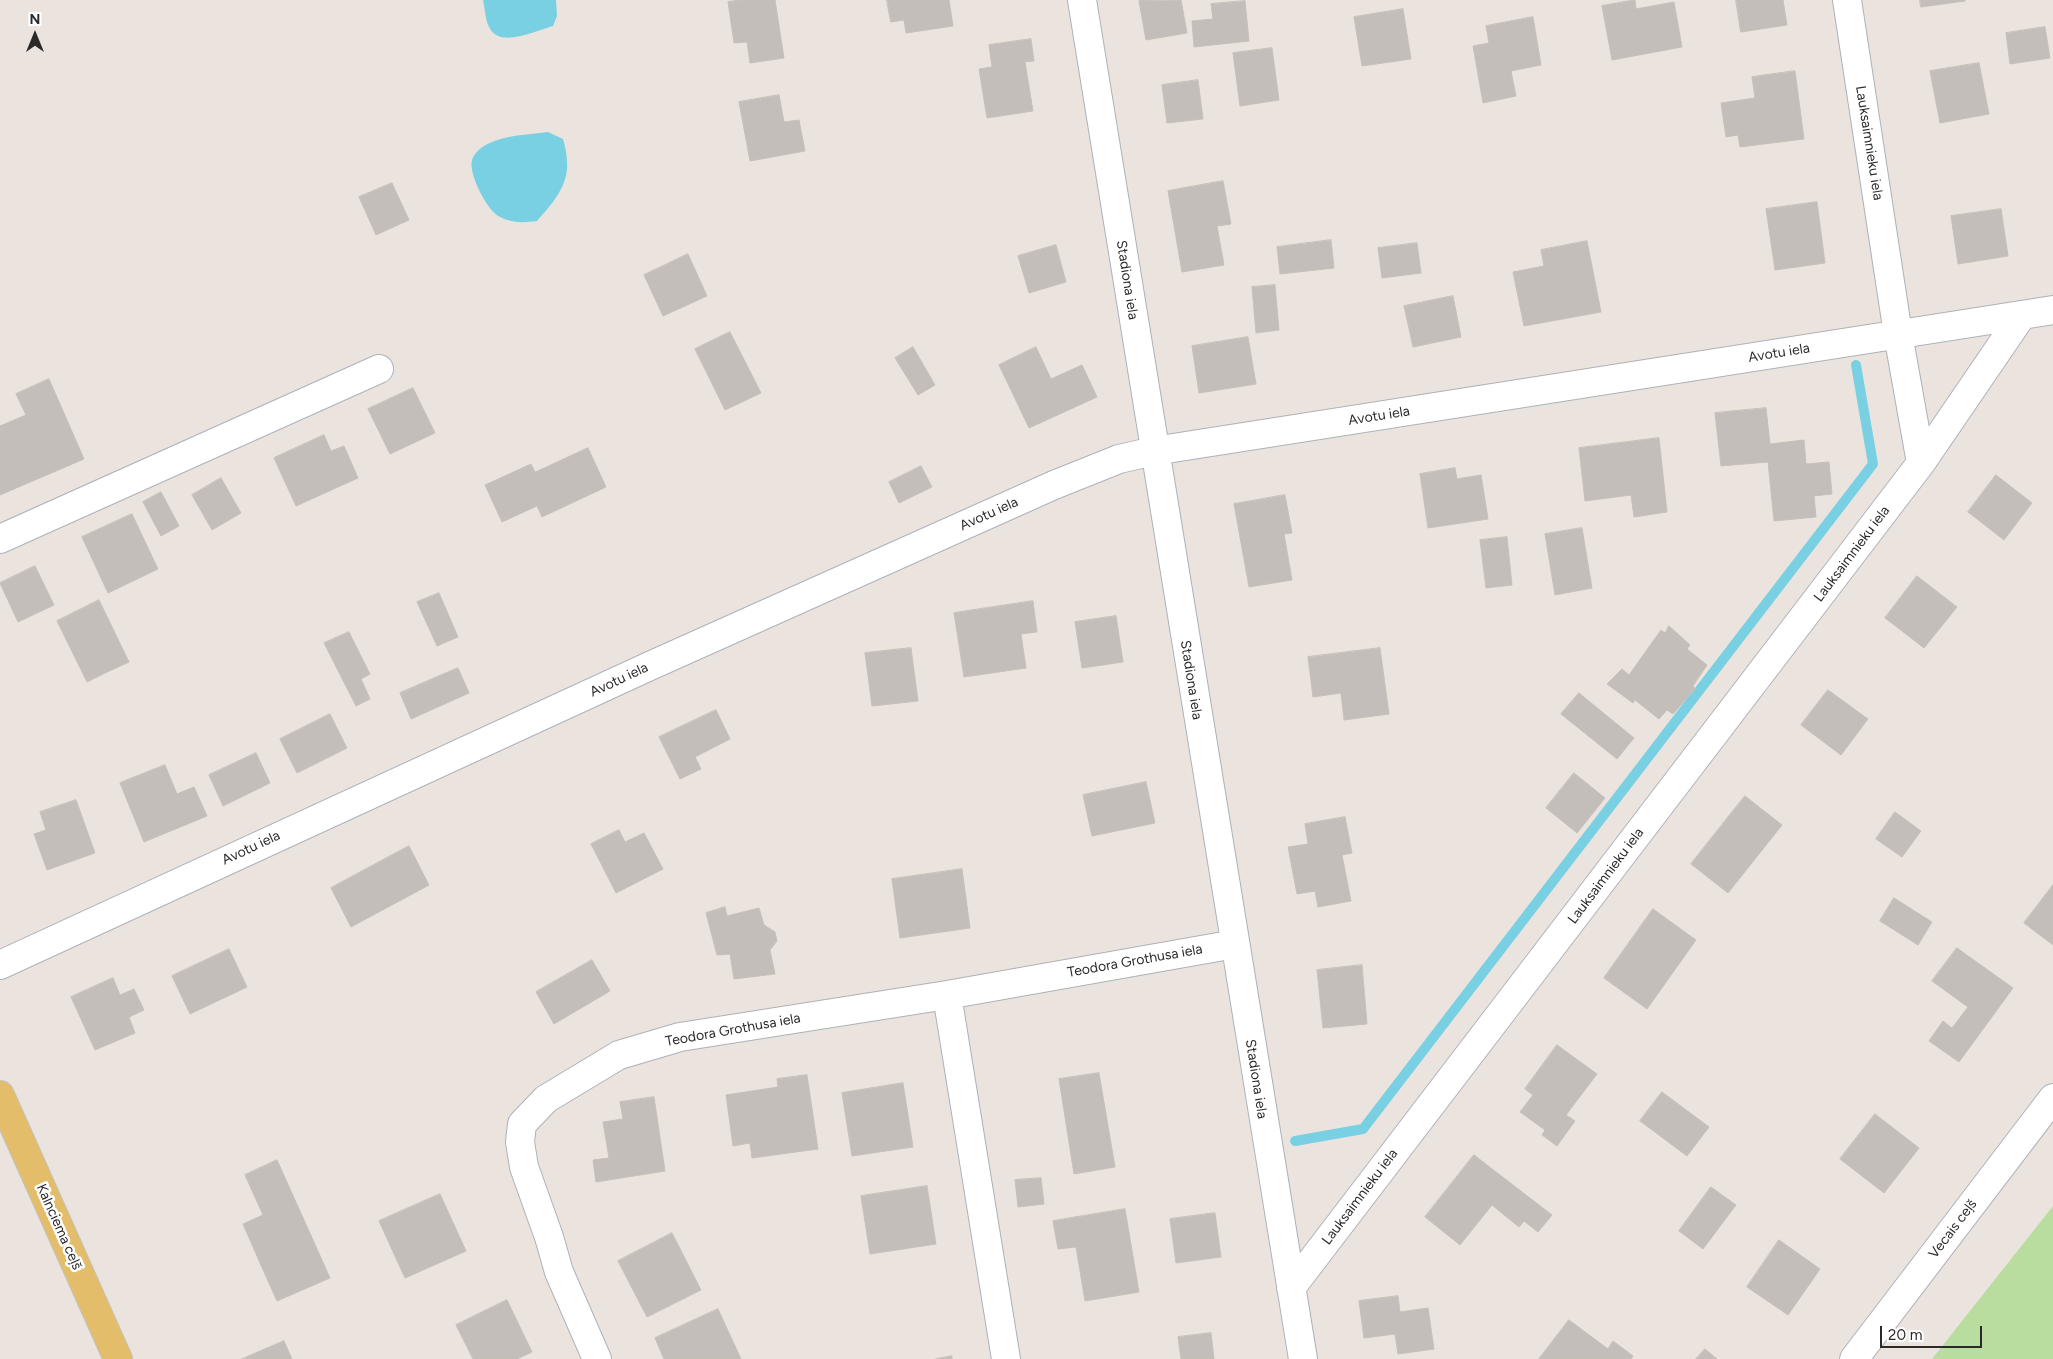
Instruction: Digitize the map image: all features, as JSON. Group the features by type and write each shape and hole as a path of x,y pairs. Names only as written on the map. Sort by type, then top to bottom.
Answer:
{"main road":[{"name":"Kalnciema ceļš","path":"0,1095 118,1359"}],"street":[{"name":"Stadiona iela","path":"1082,0 1303,1359"},
{"name":"Lauksaimnieku iela","path":"1847,0 1898,334 1921,463"},
{"name":"Avotu iela","path":"0,965 652,665 1009,505 1119,459 1154,451 2053,310"},
{"name":"Lauksaimnieku iela","path":"1290,1288 1921,463 2022,315"},
{"path":"0,539 379,369"},
{"name":"Teodora Grothusa iela","path":"597,1359 559,1272 524,1167 520,1142 522,1124 546,1099 618,1055 680,1037 946,995 1235,944"},
{"path":"946,995 1006,1359"},
{"name":"Vecais ceļš","path":"1854,1359 2053,1098"}],"green space":[{"path":"2053,1206 2053,1359 1932,1359"}],"water":[{"path":"483,0 556,0 557,16 553,26 518,37 501,37 489,27"},
{"path":"548,132 563,139 567,171 562,187 537,221 518,222 500,217 484,200 473,174 473,157 481,148 496,140"}],"building":[{"path":"775,0 784,58 750,63 747,42 734,43 728,2"},
{"path":"887,0 949,0 953,26 906,33 904,20 891,22"},
{"path":"1181,0 1187,33 1146,40 1139,1"},
{"path":"1635,0 1636,9 1674,2 1682,47 1612,60 1602,6"},
{"path":"1736,0 1783,0 1787,25 1741,32"},
{"path":"1920,0 1965,0 1965,1 1921,7"},
{"path":"1245,1 1249,41 1194,47 1192,21 1213,19 1211,4"},
{"path":"1403,9 1411,59 1362,66 1354,17"},
{"path":"1533,17 1541,65 1511,71 1516,96 1483,103 1473,46 1489,43 1486,26"},
{"path":"2045,27 2050,58 2010,64 2006,33"},
{"path":"1031,39 1034,61 1025,62 1033,111 987,118 979,69 992,67 989,45"},
{"path":"1272,48 1279,100 1240,106 1233,53"},
{"path":"1979,63 1989,114 1940,123 1930,71"},
{"path":"1795,71 1804,139 1740,147 1738,135 1726,137 1721,103 1755,98 1752,77"},
{"path":"1198,80 1203,119 1167,123 1162,85"},
{"path":"779,95 784,122 799,120 805,151 750,161 739,102"},
{"path":"1223,181 1231,224 1217,226 1224,265 1182,272 1168,191"},
{"path":"392,183 409,220 376,235 359,197"},
{"path":"1817,202 1825,263 1775,270 1766,209"},
{"path":"2001,209 2008,256 1958,264 1951,216"},
{"path":"1331,240 1334,268 1280,274 1277,247"},
{"path":"1587,241 1601,312 1524,326 1513,272 1544,266 1541,250"},
{"path":"1417,243 1421,273 1382,278 1378,248"},
{"path":"1056,245 1066,282 1029,293 1018,256"},
{"path":"688,254 707,296 663,316 644,275"},
{"path":"1275,285 1279,330 1256,333 1252,287"},
{"path":"1453,296 1461,337 1413,347 1404,306"},
{"path":"730,332 761,393 725,410 695,349"},
{"path":"1248,337 1256,384 1199,393 1192,346"},
{"path":"913,347 935,385 918,395 895,358"},
{"path":"1036,347 1051,379 1082,365 1097,397 1029,428 999,365"},
{"path":"49,379 84,459 0,495 0,426 26,415 16,394"},
{"path":"413,388 435,433 390,454 368,409"},
{"path":"1766,408 1770,444 1804,440 1806,464 1829,462 1832,494 1814,496 1816,517 1774,521 1768,462 1721,466 1715,413"},
{"path":"324,435 331,451 344,446 358,478 296,506 274,458"},
{"path":"1659,438 1667,512 1634,517 1631,495 1585,501 1579,448"},
{"path":"588,448 606,487 542,517 537,506 502,522 485,485 531,464 535,472"},
{"path":"921,466 932,487 899,503 889,482"},
{"path":"1455,468 1457,479 1481,475 1488,519 1428,528 1420,474"},
{"path":"1996,475 2032,503 2004,540 1968,512"},
{"path":"221,478 241,513 212,530 192,495"},
{"path":"161,492 179,526 161,536 143,502"},
{"path":"1285,495 1292,533 1284,534 1292,580 1249,587 1234,504"},
{"path":"132,514 158,569 108,593 82,537"},
{"path":"1582,528 1592,588 1555,595 1545,534"},
{"path":"1507,537 1512,585 1486,588 1480,540"},
{"path":"35,566 54,605 18,622 0,583"},
{"path":"1917,576 1957,607 1924,648 1885,618"},
{"path":"439,593 458,637 437,646 417,602"},
{"path":"99,600 129,662 107,672 77,611"},
{"path":"1033,601 1037,632 1021,634 1026,668 964,677 954,613"},
{"path":"77,611 107,672 87,682 57,621"},
{"path":"1116,616 1123,662 1082,668 1075,622"},
{"path":"1669,626 1690,645 1687,649 1707,665 1693,686 1695,689 1673,714 1667,710 1659,719 1635,700 1633,703 1607,684 1622,669 1629,675 1661,630 1665,633"},
{"path":"349,632 370,674 361,679 370,699 356,706 324,643"},
{"path":"911,648 918,701 872,706 865,653"},
{"path":"1380,648 1389,714 1344,720 1341,693 1313,697 1308,657"},
{"path":"458,668 469,693 411,719 400,693"},
{"path":"1828,690 1868,719 1841,755 1801,725"},
{"path":"1579,693 1634,738 1617,759 1561,714"},
{"path":"716,710 730,739 695,757 701,769 680,779 659,737"},
{"path":"330,714 347,748 297,773 280,739"},
{"path":"256,753 270,783 223,806 209,775"},
{"path":"165,765 177,794 194,787 207,816 144,842 120,783"},
{"path":"1574,773 1605,798 1577,833 1546,808"},
{"path":"1146,782 1155,823 1092,836 1083,795"},
{"path":"1745,796 1782,825 1728,893 1691,864"},
{"path":"76,800 95,853 47,870 34,834 46,830 40,812"},
{"path":"1895,812 1921,831 1902,857 1876,839"},
{"path":"1345,817 1352,853 1342,855 1351,901 1318,907 1315,891 1297,894 1288,847 1308,844 1305,824"},
{"path":"619,830 625,842 644,833 663,869 616,893 591,844"},
{"path":"409,846 429,885 351,927 331,888"},
{"path":"962,869 970,928 900,938 892,879"},
{"path":"2053,885 2053,945 2024,923"},
{"path":"1894,898 1932,922 1918,945 1880,921"},
{"path":"725,907 727,916 759,908 764,925 775,932 777,941 770,950 775,974 734,979 730,954 717,955 706,913"},
{"path":"1653,909 1696,940 1647,1009 1604,978"},
{"path":"1957,948 2013,988 1959,1062 1929,1041 1943,1021 1952,1028 1968,1007 1932,981"},
{"path":"229,949 247,987 190,1014 172,976"},
{"path":"592,960 610,991 554,1024 536,992"},
{"path":"1362,965 1367,1024 1323,1028 1317,970"},
{"path":"113,978 120,995 134,989 144,1010 129,1017 135,1033 95,1050 71,997"},
{"path":"1557,1045 1597,1074 1566,1115 1575,1121 1557,1146 1542,1135 1545,1130 1520,1112 1533,1095 1525,1089"},
{"path":"1099,1073 1115,1167 1074,1174 1059,1079"},
{"path":"807,1075 818,1149 752,1158 750,1143 733,1146 726,1095 778,1087 777,1079"},
{"path":"903,1083 913,1147 852,1156 842,1093"},
{"path":"1662,1092 1709,1127 1687,1156 1640,1121"},
{"path":"654,1097 665,1171 596,1182 593,1160 609,1158 603,1122 623,1119 620,1102"},
{"path":"1875,1114 1919,1148 1884,1193 1840,1159"},
{"path":"1474,1155 1552,1215 1538,1232 1524,1221 1519,1227 1492,1205 1460,1245 1425,1217"},
{"path":"277,1160 313,1240 260,1263 243,1224 263,1215 245,1175"},
{"path":"1041,1178 1044,1204 1018,1207 1015,1180"},
{"path":"927,1186 936,1244 870,1254 861,1196"},
{"path":"1711,1187 1736,1205 1703,1249 1679,1231"},
{"path":"440,1194 466,1251 405,1278 379,1221"},
{"path":"1125,1209 1139,1292 1085,1301 1076,1247 1058,1249 1053,1221"},
{"path":"1215,1213 1221,1257 1176,1263 1170,1219"},
{"path":"672,1233 701,1290 647,1317 618,1261"},
{"path":"313,1240 330,1278 277,1301 260,1263"},
{"path":"1779,1240 1820,1269 1788,1315 1747,1287"},
{"path":"1398,1296 1400,1312 1428,1308 1434,1349 1398,1354 1395,1334 1364,1338 1359,1301"},
{"path":"507,1300 532,1352 517,1359 473,1359 456,1325"},
{"path":"718,1309 741,1359 664,1359 655,1338"},
{"path":"1569,1320 1608,1349 1613,1341 1633,1356 1631,1359 1539,1359"},
{"path":"1211,1333 1214,1359 1181,1359 1178,1337"},
{"path":"284,1341 292,1359 242,1359"},
{"path":"1705,1349 1717,1359 1696,1359"},
{"path":"952,1356 952,1359 936,1359"}],"waterway":[{"path":"1295,1141 1363,1129 1873,464 1856,365"}]}
